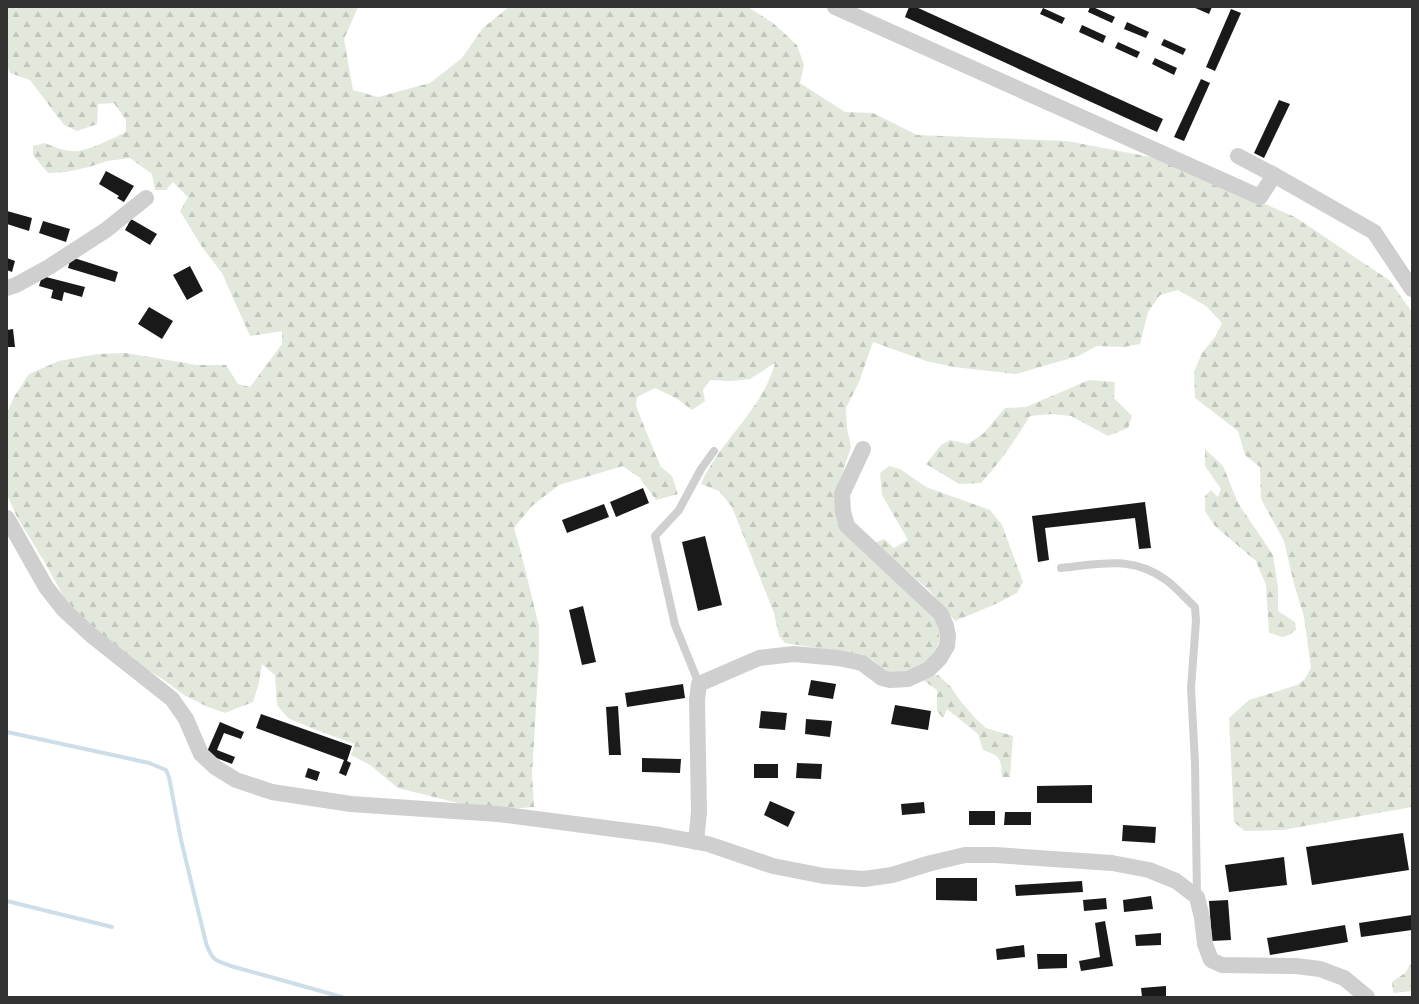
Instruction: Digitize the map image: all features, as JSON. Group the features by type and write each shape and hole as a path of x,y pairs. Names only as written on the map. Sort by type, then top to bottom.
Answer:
{"street":[{"path":"835,7 1260,197 1274,174"},
{"path":"1238,156 1274,174 1374,232 1412,289"},
{"path":"7,288 16,286 49,267 106,230 146,198"},
{"path":"696,842 699,812 697,700 699,684 759,658 794,654 838,658 862,663 882,678 890,680 908,679 929,669 940,658 947,646 948,636 941,614 847,526 842,512 842,494 863,449"},
{"path":"7,518 46,587 64,610 90,635 172,699 186,719 201,754 215,767 236,780 272,792 351,804 498,814 660,835 708,844 773,866 824,876 864,879 892,875 931,862 965,855 995,855 1112,863 1149,870 1176,881 1197,897 1202,918 1204,944 1210,960 1222,966 1296,966 1320,969 1344,978 1367,997"}],"lane":[{"path":"699,684 675,625 655,536 679,510 714,451"},
{"path":"1061,568 1119,562 1140,566 1166,580 1195,608 1196,621 1191,688 1195,763 1197,897"}],"green space":[{"path":"7,7 358,7 344,39 353,90 378,97 430,83 462,58 483,28 509,7 748,7 773,23 797,45 804,65 800,83 845,112 873,113 917,135 1067,141 1161,159 1295,217 1389,280 1412,312 1412,807 1282,830 1245,831 1234,822 1229,718 1249,700 1297,685 1304,680 1311,668 1304,617 1294,584 1284,541 1261,499 1260,467 1245,455 1238,431 1195,398 1194,372 1202,353 1215,337 1222,323 1206,306 1178,290 1160,295 1148,312 1140,344 1124,347 1097,346 1078,356 1016,374 954,367 926,361 873,342 859,382 846,408 847,428 851,447 835,496 836,505 936,616 940,640 931,659 898,675 883,670 873,660 836,651 785,643 779,636 774,613 732,507 719,491 701,484 719,453 761,396 775,363 750,379 731,381 710,380 703,390 705,401 692,410 676,398 655,388 637,397 636,406 652,446 661,467 672,476 678,494 656,500 640,478 623,466 559,485 532,506 514,528 539,626 539,656 532,774 534,807 510,809 474,807 398,788 370,765 351,755 355,744 288,718 277,705 275,675 262,664 259,683 253,702 225,713 208,707 184,695 164,680 138,664 85,622 65,599 17,517 7,495 7,413 14,397 29,374 59,361 98,354 126,353 197,365 226,365 238,384 250,387 282,344 282,331 250,336 222,273 202,247 180,211 188,197 173,182 166,190 155,190 152,174 130,158 107,161 66,172 48,173 33,155 33,146 45,143 66,150 84,150 126,132 126,120 114,103 98,104 97,124 77,131 64,125 30,80 10,73 7,65"},
{"path":"1089,380 1115,382 1114,398 1132,416 1128,428 1108,436 1071,416 1051,414 1030,416 1007,451 981,483 959,484 926,464 941,445 950,440 968,444 984,433 1005,408 1026,407"},
{"path":"1205,449 1223,466 1238,503 1273,555 1278,588 1278,611 1295,622 1296,630 1289,635 1283,637 1269,632 1266,585 1256,561 1215,526 1205,511 1205,496 1211,490 1218,497 1221,489 1205,466"},
{"path":"889,466 900,469 926,487 990,510 1002,525 1023,582 1017,593 998,603 955,621 930,591 874,543 884,539 894,548 908,540 882,495 880,473"},
{"path":"938,675 951,687 974,717 986,728 1013,736 1010,777 1002,777 999,759 997,756 983,750 978,734 947,709 943,718 937,711 937,690 923,680 929,676"},
{"path":"1412,962 1412,991 1393,993 1392,982 1405,973"}],"building":[{"path":"909,7 916,7 1163,119 1157,132 905,17"},
{"path":"1090,7 1115,17 1112,23 1088,12"},
{"path":"1193,7 1212,7 1209,14"},
{"path":"1043,8 1065,18 1062,24 1040,14"},
{"path":"1231,9 1241,13 1215,71 1206,67"},
{"path":"1127,22 1149,32 1146,38 1124,29"},
{"path":"1082,25 1106,36 1103,43 1079,32"},
{"path":"1164,39 1186,49 1183,55 1161,45"},
{"path":"1118,42 1140,52 1137,58 1115,48"},
{"path":"1155,58 1177,68 1174,75 1152,64"},
{"path":"1201,79 1210,83 1184,141 1174,137"},
{"path":"1279,100 1290,104 1264,158 1254,153"},
{"path":"106,171 134,186 124,202 117,198 119,196 99,184"},
{"path":"7,211 32,218 29,231 7,224"},
{"path":"131,219 157,234 150,245 125,230"},
{"path":"43,221 70,229 66,242 39,233"},
{"path":"71,257 118,272 115,282 68,268"},
{"path":"7,258 15,261 12,272 7,270"},
{"path":"190,266 203,291 187,300 173,275"},
{"path":"42,276 85,287 82,297 64,292 62,301 51,298 53,290 39,286"},
{"path":"149,307 173,321 162,339 138,324"},
{"path":"13,329 15,347 7,347 7,330"},
{"path":"643,488 649,503 616,517 610,502"},
{"path":"1145,502 1151,548 1139,549 1135,518 1045,528 1049,560 1038,562 1032,516"},
{"path":"604,504 609,517 567,533 562,520"},
{"path":"705,536 722,605 698,611 682,542"},
{"path":"583,606 596,662 582,665 569,610"},
{"path":"811,680 836,684 833,699 808,695"},
{"path":"683,684 685,698 627,707 625,693"},
{"path":"895,705 931,711 928,730 891,724"},
{"path":"618,706 621,755 609,755 606,707"},
{"path":"761,711 787,713 785,730 759,728"},
{"path":"261,714 352,746 347,761 351,763 346,776 339,773 344,760 256,728"},
{"path":"806,719 832,721 830,737 805,734"},
{"path":"220,722 244,732 241,739 224,733 217,750 235,757 232,764 206,754"},
{"path":"642,758 681,759 680,773 642,772"},
{"path":"797,763 822,764 821,779 796,778"},
{"path":"754,764 778,764 778,778 754,778"},
{"path":"308,768 320,772 317,781 305,777"},
{"path":"1092,785 1092,803 1037,803 1037,786"},
{"path":"770,801 795,812 788,827 764,815"},
{"path":"924,802 925,813 902,815 901,804"},
{"path":"969,811 995,811 995,825 969,825"},
{"path":"1005,812 1031,812 1031,825 1004,825"},
{"path":"1123,825 1156,827 1155,843 1122,841"},
{"path":"1403,833 1409,870 1312,885 1306,847"},
{"path":"1284,857 1287,885 1229,892 1225,865"},
{"path":"936,878 977,878 977,901 936,900"},
{"path":"1082,881 1083,892 1016,896 1015,885"},
{"path":"1151,896 1153,909 1124,912 1123,900"},
{"path":"1106,898 1107,909 1084,911 1083,900"},
{"path":"1228,900 1231,940 1212,941 1209,901"},
{"path":"1412,915 1412,930 1361,937 1359,923"},
{"path":"1105,921 1113,966 1081,971 1079,961 1100,957 1095,923"},
{"path":"1345,925 1348,942 1270,955 1267,938"},
{"path":"1161,933 1161,945 1136,946 1135,935"},
{"path":"1024,945 1025,957 997,960 996,949"},
{"path":"1037,954 1067,954 1067,968 1038,969"},
{"path":"1166,986 1166,997 1142,997 1141,988"}],"waterway":[{"path":"7,732 149,763 166,770 169,777 181,840 206,943 214,959 231,966 342,997"},
{"path":"7,901 112,927"}]}
